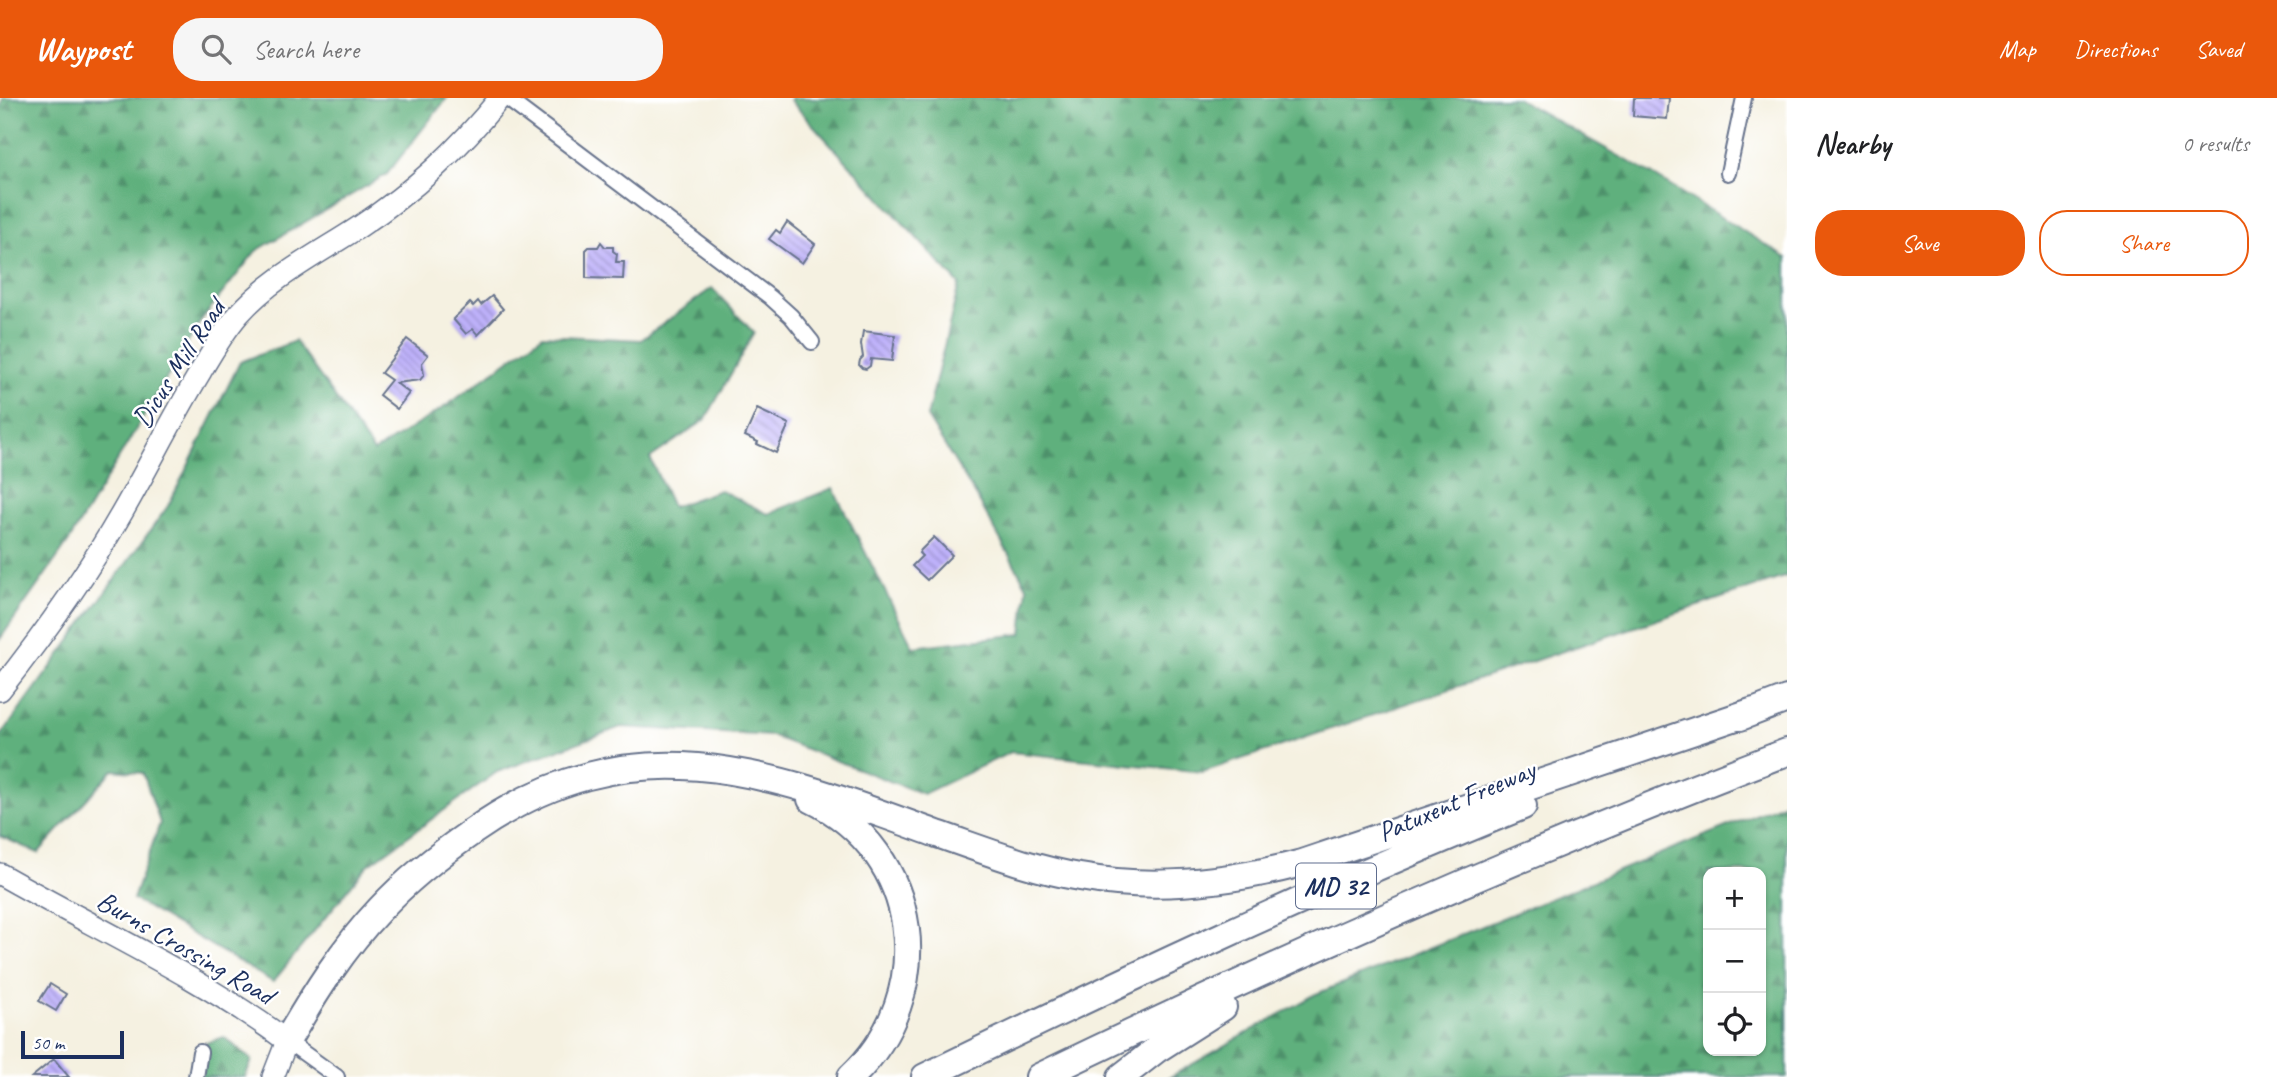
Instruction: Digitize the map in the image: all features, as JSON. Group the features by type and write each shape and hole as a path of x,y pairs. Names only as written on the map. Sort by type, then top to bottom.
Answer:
{"highway":[{"name":"Patuxent Freeway","path":"925,1077 1267,916 1476,824 1787,699"},
{"path":"287,1041 329,972 380,909 418,874 491,818 522,801 581,777 649,765 709,767 843,799 1042,869 1081,878 1163,885 1241,877 1303,863 1754,711"},
{"name":"MD 32","path":"1039,1077 1266,971 1496,870 1787,752"},
{"path":"772,780 816,801 856,830 887,869 905,913 908,957 898,1006 876,1049 851,1077"},
{"path":"1121,1077 1167,1042 1239,998 1496,870"}],"street":[{"name":"Dicus Mill Road","path":"0,690 85,573 218,342 240,314 270,285 360,226 421,181 471,134 500,98"},
{"path":"506,98 770,298 791,316 812,342"},
{"path":"1728,173 1744,98"},
{"name":"Burns Crossing Road","path":"0,874 250,1013 337,1077"},
{"path":"273,1077 287,1041"},
{"path":"196,1077 200,1052"}],"green space":[{"path":"3,98 447,98 387,174 256,251 202,319 69,541 0,639 0,110"},
{"path":"1516,98 1651,174 1787,258 1787,576 1203,772 1011,752 923,794 772,736 621,727 497,772 367,866 273,982 133,899 160,823 143,773 113,770 38,853 0,836 0,737 168,506 240,362 295,341 374,452 449,404 543,335 641,340 712,288 754,333 705,420 650,458 672,507 720,490 768,514 833,488 913,647 1022,634 1027,587 975,494 927,417 959,284 790,100"},
{"path":"1787,802 1787,1077 1170,1077 1316,994"},
{"path":"224,1037 252,1060 245,1077 202,1077 206,1043"}],"building":[{"path":"1634,98 1669,98 1667,119 1633,116"},
{"path":"787,222 815,244 802,263 769,239 776,230 780,233"},
{"path":"601,242 605,247 613,247 617,254 616,262 624,262 623,279 586,278 586,250 589,247 598,247"},
{"path":"492,296 503,309 478,335 473,329 466,334 453,319 470,303 473,306 478,301 481,305"},
{"path":"863,331 895,335 892,361 871,359 870,366 866,369 859,365 863,357"},
{"path":"407,339 428,355 422,363 424,375 420,380 396,383 409,393 397,409 379,395 391,380 381,373"},
{"path":"757,409 789,424 776,453 745,436"},
{"path":"934,537 952,555 927,580 912,566 922,556 919,553 921,550"},
{"path":"50,984 66,994 56,1011 39,1001"},
{"path":"54,1059 69,1077 32,1077"}]}
